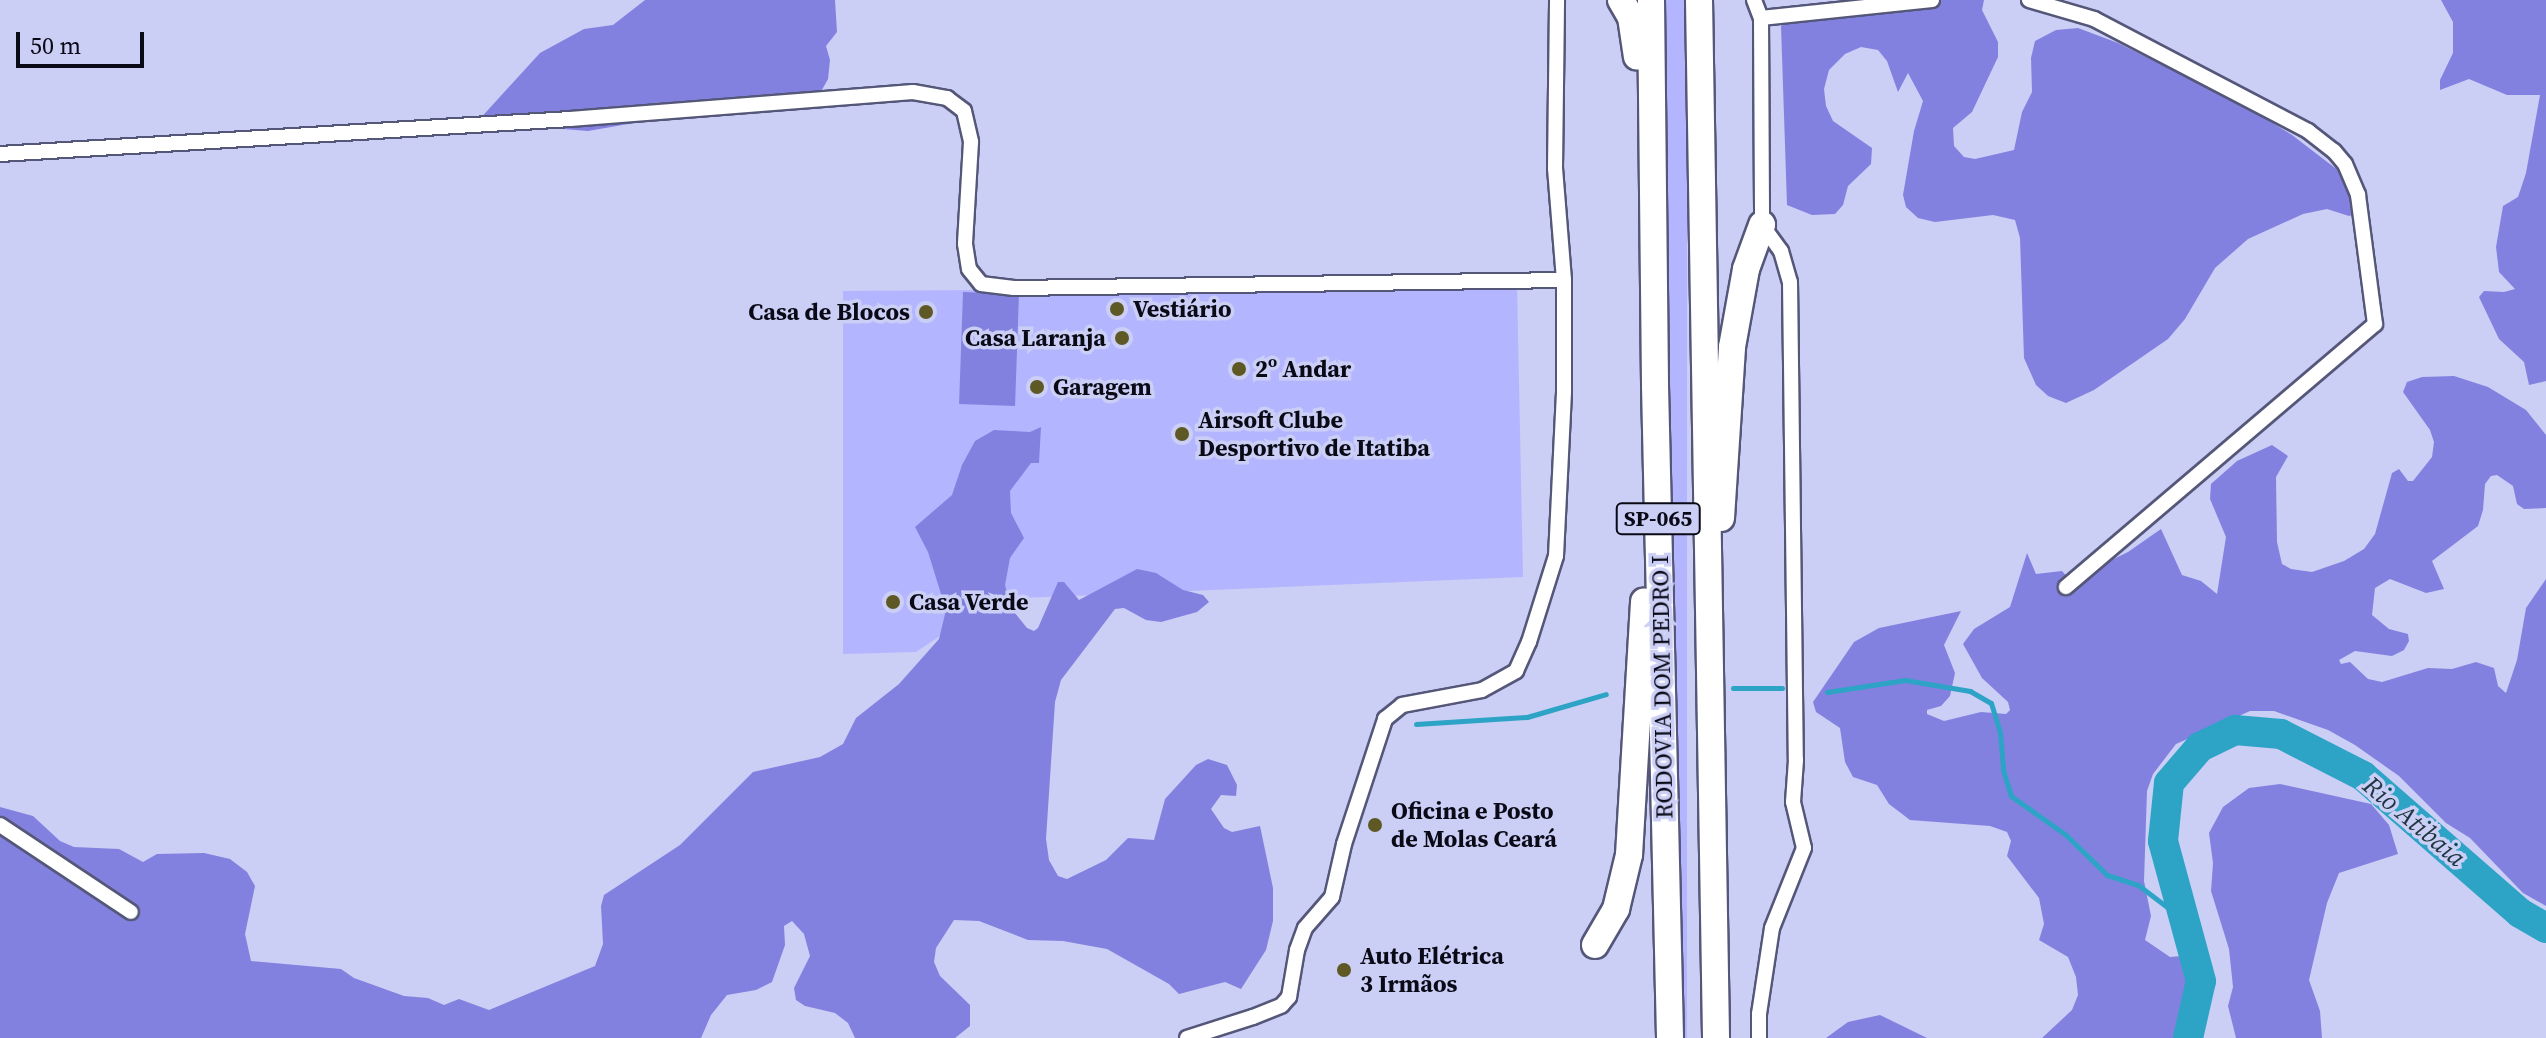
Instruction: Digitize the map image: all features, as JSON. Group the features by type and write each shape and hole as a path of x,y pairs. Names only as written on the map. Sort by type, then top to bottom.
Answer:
{"highway":[{"path":"1621,0 1631,17 1653,153"},
{"name":"RODOVIA DOM PEDRO I","path":"1651,0 1655,386 1670,1038"},
{"name":"RODOVIA DOM PEDRO I","path":"1699,0 1708,709 1716,1038"},
{"path":"1708,709 1732,347 1746,269 1762,225"},
{"path":"1595,945 1616,909 1624,884 1634,818 1655,386"}],"street":[{"path":"1187,1038 1253,1017 1282,1005 1289,997 1297,950 1305,928 1332,897 1344,844 1385,719 1402,705 1482,690 1516,671 1556,556 1564,391 1564,280 1555,168 1557,0"},
{"path":"1754,0 1761,18 1762,225 1781,251 1790,282 1796,760 1793,802 1804,848 1772,928 1759,1038"},
{"path":"1761,18 1769,0"},
{"path":"1761,18 1932,0"},
{"path":"2029,0 2094,19 2308,131 2334,151 2345,164 2358,195 2375,324 2066,587"},
{"path":"0,154 570,119 913,92 947,98 964,111 971,142 965,244 969,269 981,284 1014,288 1564,280"},
{"path":"0,825 131,912"}],"shaded area":[{"path":"645,0 835,0 837,32 826,46 830,60 828,79 818,97 805,106 747,113 691,113 588,131 477,122 540,53 584,29 613,25"},
{"path":"1665,0 1687,0 1687,1038 1665,1038"},
{"path":"1850,0 1984,0 1982,10 1998,42 1998,57 1972,112 1953,128 1954,146 1964,157 1975,159 2014,150 2022,112 2032,92 2031,58 2035,41 2056,30 2078,28 2118,43 2250,109 2292,135 2339,171 2352,193 2355,214 2349,216 2327,209 2303,214 2248,239 2215,268 2185,319 2168,339 2094,390 2066,403 2048,396 2036,385 2024,358 2020,238 2015,220 1993,215 1935,222 1918,218 1906,207 1903,195 1914,131 1923,101 1908,73 1898,92 1887,61 1878,50 1861,47 1845,54 1829,70 1824,89 1826,106 1833,121 1872,148 1871,164 1848,186 1843,205 1835,214 1812,215 1787,205 1781,26 1798,10"},
{"path":"2441,0 2546,0 2546,381 2529,385 2524,362 2499,339 2479,297 2484,291 2515,289 2499,272 2496,247 2503,206 2518,197 2526,173 2540,95 2507,95 2469,79 2440,90 2440,80 2453,53 2453,22"},
{"name":"Airsoft Clube Desportivo de Itatiba","path":"1517,286 1523,577 995,599 916,652 843,654 843,291"},
{"path":"963,292 1019,294 1015,406 959,404"},
{"path":"2454,376 2488,387 2526,410 2546,435 2546,508 2524,509 2517,504 2513,486 2497,475 2491,476 2485,484 2478,526 2432,561 2444,589 2426,593 2390,579 2375,588 2372,615 2389,629 2408,634 2409,641 2404,650 2392,656 2355,651 2339,660 2341,664 2350,662 2368,679 2382,682 2428,668 2452,669 2476,662 2494,668 2498,686 2506,693 2517,660 2526,608 2546,579 2546,906 2523,893 2470,838 2446,823 2399,776 2355,745 2328,730 2274,711 2250,711 2176,744 2153,774 2147,791 2144,881 2151,916 2145,940 2170,957 2182,956 2190,977 2180,1038 2042,1038 2072,1010 2078,995 2076,977 2068,957 2039,940 2044,924 2039,898 2007,856 2011,841 2007,832 1990,826 1910,820 1889,804 1877,785 1853,777 1845,762 1840,728 1816,712 1813,702 1854,642 1879,628 1961,611 1944,645 1955,673 1950,696 1941,706 1927,710 1927,714 1944,721 1981,712 2006,714 2010,710 2008,702 1982,678 1963,644 1974,629 2010,607 2027,553 2036,574 2062,571 2070,580 2128,552 2161,529 2182,575 2201,581 2217,594 2226,537 2210,499 2211,484 2237,461 2272,445 2288,456 2276,477 2277,542 2282,564 2291,569 2312,572 2344,561 2364,549 2375,534 2392,473 2399,469 2408,481 2413,481 2432,457 2434,442 2430,430 2403,392 2407,382 2422,377"},
{"path":"1041,427 1039,463 1031,463 1010,491 1011,513 1024,538 1010,558 1005,585 1011,608 1027,628 1034,631 1038,628 1058,582 1064,582 1079,600 1137,569 1156,573 1183,590 1203,595 1209,602 1197,612 1161,622 1146,620 1124,608 1115,609 1061,680 1055,702 1046,839 1049,860 1058,876 1067,879 1106,860 1128,838 1154,840 1165,799 1196,765 1208,759 1227,765 1237,785 1236,796 1221,795 1211,809 1224,828 1232,832 1260,826 1273,888 1273,921 1266,950 1241,989 1225,982 1179,994 1169,984 1107,949 1063,941 1028,940 979,921 954,920 936,948 934,962 940,976 970,1005 970,1026 955,1038 855,1038 848,1023 835,1013 805,1006 796,1000 794,988 810,956 804,934 792,921 784,926 785,945 772,982 756,990 727,995 711,1015 701,1038 0,1038 0,807 33,816 60,841 74,847 119,849 143,862 157,854 204,853 230,859 247,872 255,886 245,934 251,961 341,969 354,978 404,996 428,998 444,1005 459,999 489,1010 595,966 603,944 601,906 604,895 680,845 753,772 820,757 843,744 856,718 899,684 939,639 946,610 928,552 915,527 952,495 962,465 975,441 994,430 1030,432"},
{"path":"2280,784 2371,804 2389,825 2398,854 2339,873 2327,903 2309,980 2320,1011 2322,1038 2236,1038 2228,1006 2233,987 2229,949 2211,891 2213,863 2209,833 2223,807 2249,788"},
{"path":"1880,1015 1927,1038 1826,1038 1848,1022"}],"waterway":[{"path":"1827,692 1905,680 1970,691 1991,703 2000,733 2003,770 2011,796 2066,835 2107,875 2138,885 2188,923"},
{"path":"1733,688 1782,688"},
{"path":"1416,724 1527,717 1606,694"},
{"name":"Rio Atibaia","path":"2188,1038 2201,981 2163,841 2169,783 2200,747 2235,730 2281,734 2363,776 2520,913 2546,928"}],"place":[{"name":"Vestiário","path":"1117,309"},
{"name":"Casa de Blocos","path":"926,312"},
{"name":"Casa Laranja","path":"1122,338"},
{"name":"2º Andar","path":"1239,369"},
{"name":"Garagem","path":"1037,387"},
{"name":"Airsoft Clube Desportivo de Itatiba","path":"1182,434"},
{"name":"Casa Verde","path":"893,602"},
{"name":"Oficina e Posto de Molas Ceará","path":"1375,825"},
{"name":"Auto Elétrica 3 Irmãos","path":"1344,970"}]}
